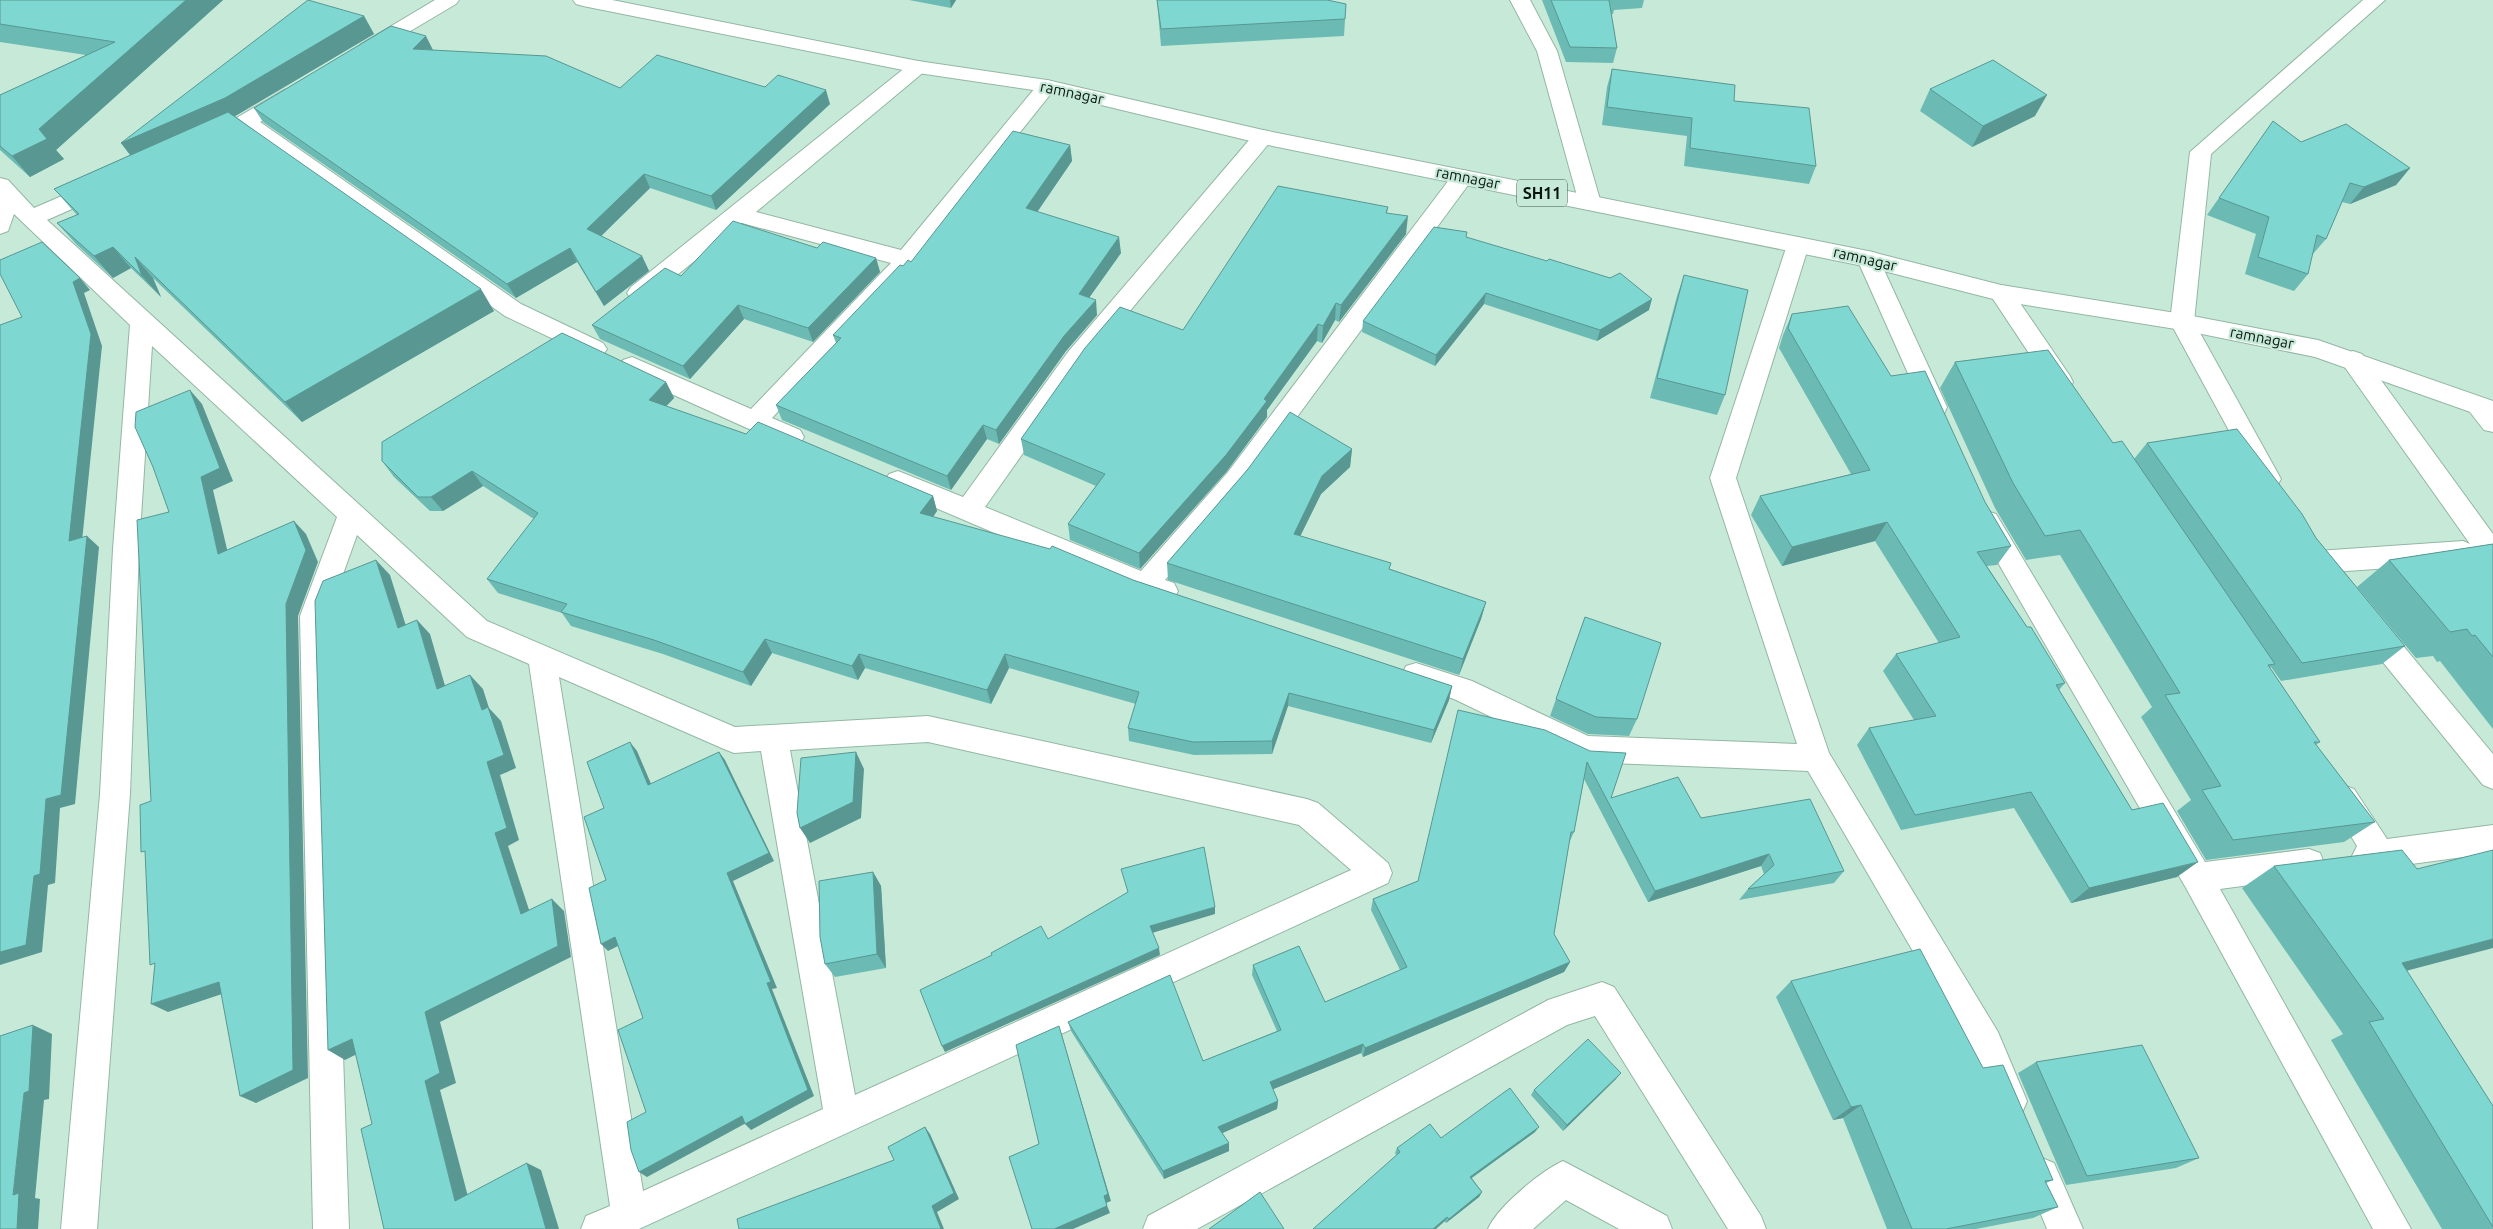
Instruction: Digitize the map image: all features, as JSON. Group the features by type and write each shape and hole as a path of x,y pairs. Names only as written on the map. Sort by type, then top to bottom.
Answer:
{"street":[{"path":"348,60 448,0"},
{"name":"ramnagar","path":"583,0 918,67 1047,86 1263,137 1868,259 2001,293 2182,322 2318,349 2353,360 2488,413"},
{"path":"1520,0 1547,51 1590,203"},
{"path":"2282,504 2182,322 2201,152 2375,0"},
{"path":"623,305 738,215 918,67"},
{"path":"308,84 236,126 513,310 585,335 696,396 807,443"},
{"path":"754,421 906,259 1047,86"},
{"path":"968,511 1077,358 1263,137"},
{"path":"1145,585 1237,479 1463,177"},
{"path":"32,218 121,178"},
{"path":"4,190 142,322 477,629 734,740 928,729 1307,813 1377,873 598,1229"},
{"path":"0,226 4,190"},
{"path":"738,215 906,259"},
{"path":"1798,244 1723,478 1816,758 1986,1044 2020,1123"},
{"path":"1868,259 1945,431"},
{"path":"2001,293 2073,400"},
{"path":"79,1229 115,794 126,549 142,322"},
{"path":"2353,360 2491,552"},
{"path":"879,473 1145,585 1183,597"},
{"path":"1974,495 1982,513 2197,878 2393,1229"},
{"path":"331,1229 314,616 351,514"},
{"path":"2301,539 2336,585"},
{"path":"2317,562 2491,552"},
{"path":"2355,608 2493,776"},
{"path":"542,657 628,1215"},
{"path":"1397,668 1462,690 1584,749 1816,758"},
{"path":"774,737 842,1117"},
{"path":"2329,780 2380,854"},
{"path":"2197,878 2493,839"},
{"path":"1160,1229 1560,1011 1602,998 1748,1229"},
{"path":"2031,1150 2065,1229"},
{"path":"1506,1229 1564,1179 1654,1229"}],"building":[{"path":"0,0 186,0 39,129 47,139 12,156 0,146 0,95 115,42 0,24"},
{"path":"308,0 364,16 225,98 121,143"},
{"path":"1157,0 1327,0 1346,4 1345,19 1161,29"},
{"path":"1551,0 1609,0 1617,48 1570,47"},
{"path":"391,26 426,36 413,49 546,56 620,88 657,55 765,87 778,75 826,90 711,196 644,174 587,229 642,256 596,292 570,248 507,284 254,108"},
{"path":"1993,60 2047,95 1983,126 1930,89"},
{"path":"1612,69 1735,85 1734,101 1809,108 1816,166 1690,148 1692,118 1607,107"},
{"path":"228,112 481,289 285,402 135,257 142,276 113,247 94,256 57,223 79,214 54,189"},
{"path":"2273,121 2301,142 2346,124 2410,168 2364,187 2350,183 2326,239 2317,235 2308,274 2258,257 2269,217 2219,198"},
{"path":"1013,131 1070,145 1026,208 1119,237 1079,294 1096,300 1064,336 996,430 983,425 947,476 776,405 841,338 833,335 900,265 903,266 908,260 911,262"},
{"path":"1278,186 1388,207 1386,213 1408,216 1341,305 1336,303 1323,326 1318,324 1264,399 1267,401 1226,455 1139,553 1068,524 1105,474 1021,439 1085,348 1120,307 1183,330"},
{"path":"733,221 817,248 823,242 876,258 808,328 738,305 683,366 592,325 665,268 681,276"},
{"path":"1434,227 1467,232 1466,237 1547,261 1549,259 1610,278 1620,273 1652,299 1600,330 1486,293 1436,355 1363,321"},
{"path":"42,242 80,278 73,282 91,334 69,541 87,536 61,795 46,799 40,874 34,876 26,945 0,952 0,325 22,317 0,274 0,260"},
{"path":"1684,275 1748,290 1725,395 1657,378"},
{"path":"1848,306 1891,376 1925,371 1985,502 2011,546 1977,552 2027,627 2031,627 2065,683 2056,685 2132,810 2163,803 2198,862 2089,888 2031,792 1915,815 1869,728 1936,716 1896,654 1960,637 1887,522 1792,547 1760,496 1870,470 1788,328 1792,314"},
{"path":"562,333 666,382 649,400 746,434 758,422 933,496 920,513 1050,549 1052,546 1133,580 1452,686 1434,730 1289,693 1272,741 1193,742 1128,728 1139,692 1005,654 987,690 859,654 852,666 765,639 743,672 654,640 561,612 567,604 487,579 538,513 472,471 431,497 418,497 382,461 382,442"},
{"path":"2048,350 2113,443 2122,441 2275,664 2268,665 2320,742 2314,742 2375,822 2233,840 2202,790 2221,786 2165,695 2180,693 2080,530 2045,536 2013,483 1955,362"},
{"path":"190,390 220,468 201,477 218,554 294,521 306,550 286,604 293,1070 240,1096 219,982 151,1004 155,963 150,965 145,851 141,852 140,805 151,801 137,520 169,512 153,467 135,427 136,412"},
{"path":"1290,412 1352,449 1322,476 1294,534 1391,563 1389,569 1486,602 1463,659 1167,563 1248,469"},
{"path":"2237,429 2302,514 2316,538 2405,646 2302,663 2147,443"},
{"path":"2493,544 2493,657 2475,635 2472,636 2467,629 2450,632 2389,560"},
{"path":"376,560 398,628 417,620 437,689 470,675 482,710 488,707 504,755 487,762 507,828 495,833 521,914 552,899 558,946 425,1012 440,1073 425,1081 455,1201 527,1163 546,1229 384,1229 361,1129 372,1124 352,1039 328,1050 315,601 323,581"},
{"path":"1585,617 1661,643 1637,719 1596,717 1556,699"},
{"path":"1458,710 1545,730 1590,751 1626,753 1611,798 1678,777 1701,818 1810,799 1844,871 1748,889 1774,865 1769,854 1655,891 1587,762 1574,832 1571,832 1554,934 1570,962 1365,1048 1363,1044 1270,1082 1278,1101 1218,1127 1229,1143 1163,1171 1068,1022 1170,975 1203,1061 1281,1030 1253,965 1299,946 1325,1002 1407,967 1373,899 1418,881"},
{"path":"630,742 648,785 719,752 769,853 727,873 771,982 767,983 808,1090 745,1124 742,1116 639,1172 631,1150 627,1122 646,1112 618,1030 643,1018 615,937 601,944 589,888 606,880 584,817 604,808 587,762"},
{"path":"856,752 853,802 800,828 797,813 801,758"},
{"path":"1204,847 1215,907 1150,926 1159,948 942,1046 920,990 992,955 991,953 1041,926 1048,939 1128,892 1121,869"},
{"path":"2402,850 2417,869 2493,850 2493,939 2402,963 2493,1106 2493,1227 2369,1022 2384,1019 2274,866"},
{"path":"873,872 877,954 825,964 820,937 819,881"},
{"path":"1920,949 1983,1068 2003,1065 2053,1180 2045,1181 2058,1207 1946,1229 1912,1229 1861,1105 1851,1107 1791,981"},
{"path":"33,1025 29,1091 24,1093 13,1195 19,1193 17,1229 0,1229 0,1036"},
{"path":"1059,1026 1108,1194 1104,1196 1107,1206 1054,1229 1032,1229 1009,1157 1039,1144 1016,1045"},
{"path":"1588,1039 1621,1073 1567,1125 1534,1090"},
{"path":"2142,1045 2199,1158 2087,1176 2036,1062"},
{"path":"1510,1088 1539,1127 1470,1177 1482,1192 1449,1219 1447,1217 1433,1229 1313,1229 1400,1152 1397,1148 1430,1124 1441,1138"},
{"path":"925,1127 954,1193 932,1206 941,1229 739,1229 737,1219 894,1160 888,1147"},
{"path":"1260,1192 1284,1229 1209,1229"}]}
